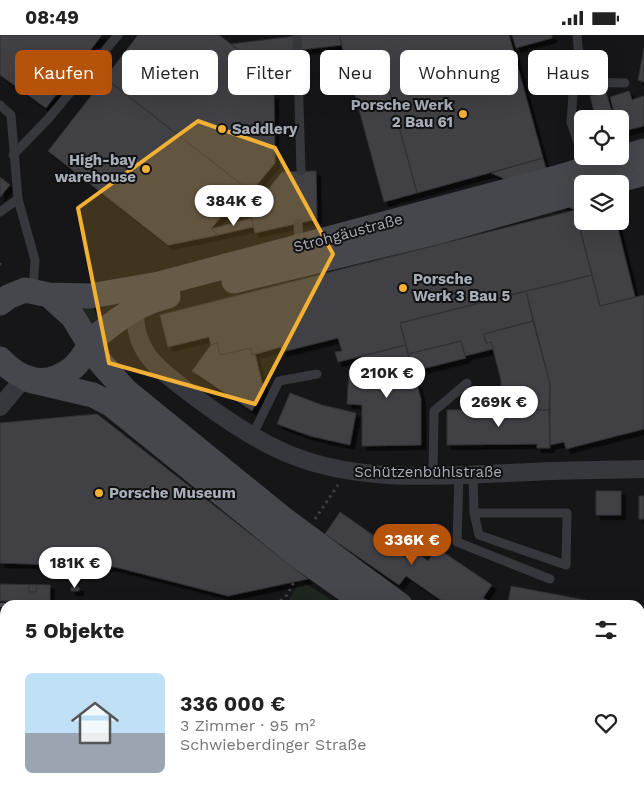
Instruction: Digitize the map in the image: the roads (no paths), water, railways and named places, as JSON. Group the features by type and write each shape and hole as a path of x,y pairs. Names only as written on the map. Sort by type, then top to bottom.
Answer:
{"main road":[{"name":"Strohgäustraße","path":"0,285 36,292 104,295 168,282 300,245 588,171 643,159"},
{"name":"Strohgäustraße","path":"26,379 55,377 70,370 89,344 135,307 300,245"},
{"path":"0,303 36,292 65,307 89,344 126,391 282,518 393,600"},
{"path":"0,359 26,379 93,395 112,405 300,557 361,600"}],"street":[{"name":"Schützenbühlstraße","path":"135,307 134,327 142,347 158,368 221,416 290,455 347,471 433,475 644,469"},
{"path":"0,407 26,379"}],"lane":[{"path":"13,155 48,119 118,35"},
{"path":"298,35 301,171"},
{"path":"577,35 578,50"},
{"path":"608,83 625,83"},
{"path":"574,95 571,122 588,171"},
{"path":"0,105 10,115 18,199 34,260 36,292"},
{"path":"0,212 18,199"},
{"path":"253,434 279,381 317,374"},
{"path":"433,475 434,411 467,383"},
{"path":"466,475 474,513 479,535 566,565 567,513 474,513"},
{"path":"466,475 457,542 550,579"}],"place":[{"name":"Porsche Werk 2 Bau 61","path":"463,114"},
{"name":"Saddlery","path":"222,129"},
{"name":"High-bay warehouse","path":"146,169"},
{"name":"Porsche Werk 3 Bau 5","path":"403,288"},
{"name":"Porsche Museum","path":"99,493"}]}
